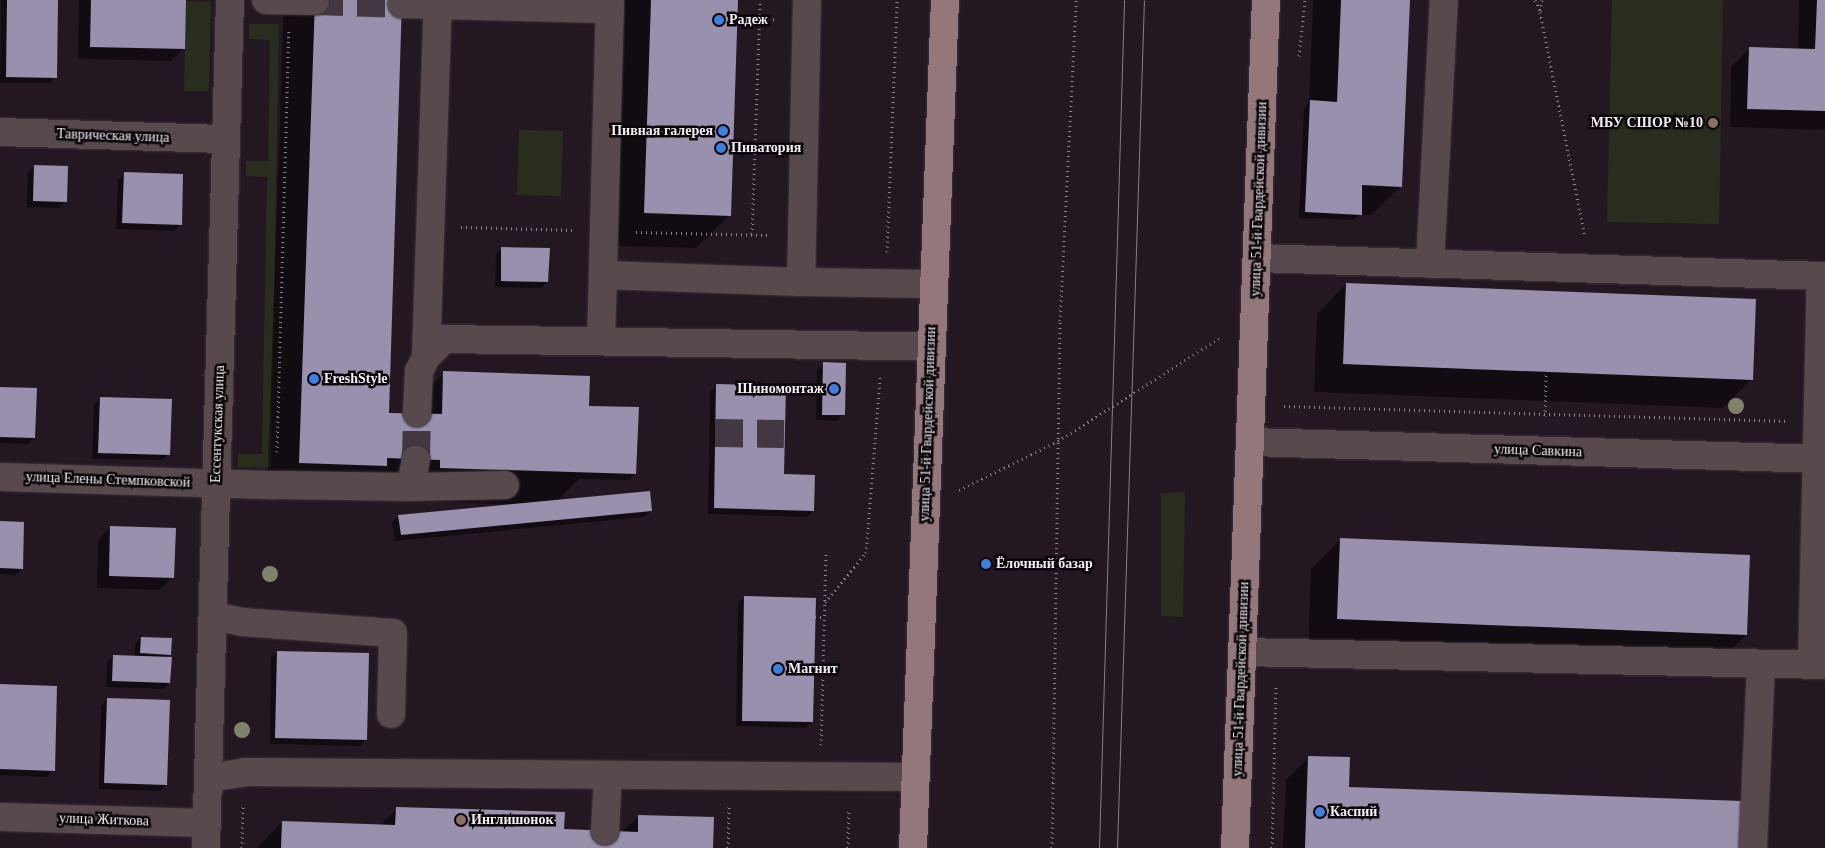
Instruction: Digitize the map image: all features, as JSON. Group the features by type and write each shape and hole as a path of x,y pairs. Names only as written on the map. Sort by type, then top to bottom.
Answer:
{"main road":[{"name":"улица 51-й Гвардейской дивизии","path":"913,848 930,347 945,0"},
{"name":"улица 51-й Гвардейской дивизии","path":"1235,848 1266,0"}],"street":[{"name":"Ессентукская улица","path":"207,835 230,0"},
{"path":"801,282 807,0"},
{"path":"1430,264 1444,0"},
{"path":"402,4 610,4 601,341"},
{"path":"426,357 438,4"},
{"name":"Таврическая улица","path":"0,132 226,139"},
{"path":"1242,652 1819,665 1821,459 1818,421 1823,276 1257,258"},
{"path":"603,275 801,282 933,284"},
{"path":"417,413 419,371 426,357 444,339 930,347"},
{"name":"улица Савкина","path":"1251,442 1821,459"},
{"path":"411,487 416,459"},
{"name":"улица Елены Стемпковской","path":"0,477 276,486 411,487 505,485"},
{"path":"214,616 242,622 393,633 391,714"},
{"path":"1754,848 1761,664"},
{"path":"209,778 245,772 915,777"},
{"path":"605,831 608,776"},
{"name":"улица Житкова","path":"0,817 207,835"}],"path":[{"path":"752,234 760,0"},
{"path":"886,283 897,0"},
{"path":"1052,848 1060,321 1076,0"},
{"path":"1534,0 1540,12 1592,269"},
{"path":"1540,12 1542,0"},
{"path":"276,486 290,1"},
{"path":"733,148 804,147"},
{"path":"925,506 1058,441 1255,315"},
{"path":"825,602 866,553 876,416 884,346"},
{"path":"1543,451 1546,371"},
{"path":"1284,406 1818,421"},
{"path":"821,776 826,551"},
{"path":"815,617 824,617"},
{"path":"242,848 245,772"},
{"path":"728,848 729,776"},
{"path":"848,848 850,776"}],"green space":[{"path":"1612,0 1723,0 1719,224 1607,222"},
{"path":"186,1 211,2 209,91 184,91"},
{"path":"249,24 279,24 271,468 238,467 238,454 262,454 267,177 246,176 246,161 268,161 270,40 249,39"},
{"path":"519,130 563,131 561,196 517,195"},
{"path":"1185,492 1183,617 1161,616 1161,493"}],"building":[{"path":"7,0 58,0 57,78 6,77"},
{"path":"91,0 186,0 185,49 90,47"},
{"path":"315,0 402,0 389,413 442,414 443,371 590,376 589,406 639,407 636,474 440,468 440,460 387,458 387,466 299,463"},
{"path":"651,0 738,0 731,216 644,213"},
{"path":"1341,0 1410,0 1402,187 1362,185 1362,215 1305,212 1310,100 1337,102"},
{"path":"1817,0 1825,0 1825,111 1747,109 1749,47 1815,49"},
{"path":"34,165 68,166 67,202 33,201"},
{"path":"124,172 183,174 182,225 122,223"},
{"path":"501,247 550,248 548,282 501,281"},
{"path":"1346,283 1756,299 1753,380 1343,364"},
{"name":"Шиномонтаж","path":"823,362 846,363 845,415 822,415"},
{"path":"716,384 786,386 784,474 815,475 814,511 714,508"},
{"path":"0,387 37,388 35,438 0,437"},
{"path":"100,397 172,399 170,455 98,453"},
{"path":"650,491 652,511 401,535 398,515"},
{"path":"0,521 24,522 23,569 0,568"},
{"path":"110,526 176,528 174,578 109,576"},
{"path":"1340,538 1750,555 1747,635 1337,619"},
{"name":"Магнит","path":"744,596 816,598 813,722 742,721"},
{"path":"141,637 172,638 171,655 140,653"},
{"path":"277,651 369,653 367,740 275,738"},
{"path":"113,655 172,657 170,683 112,681"},
{"path":"0,684 57,686 55,771 0,769"},
{"path":"107,698 170,700 167,785 104,783"},
{"path":"1308,756 1350,757 1349,787 1742,801 1741,848 1305,848"},
{"path":"396,807 565,812 564,829 638,832 638,815 714,817 713,848 281,848 282,821 395,825"}],"tunnel":[{"path":"315,1 402,4"},
{"path":"416,459 417,413"},
{"path":"715,433 784,434"}],"tram line":[{"path":"1099,848 1124,0"},
{"path":"1117,848 1144,0"}],"place":[{"name":"Радеж","path":"719,20"},
{"name":"МБУ СШОР №10","path":"1713,123"},
{"name":"Пивная галерея","path":"723,131"},
{"name":"Пиватория","path":"721,148"},
{"name":"FreshStyle","path":"314,379"},
{"name":"Шиномонтаж","path":"834,389"},
{"name":"Ёлочный базар","path":"986,564"},
{"name":"Магнит","path":"778,669"},
{"name":"Каспий","path":"1320,812"},
{"name":"Инглишонок","path":"461,820"}]}
